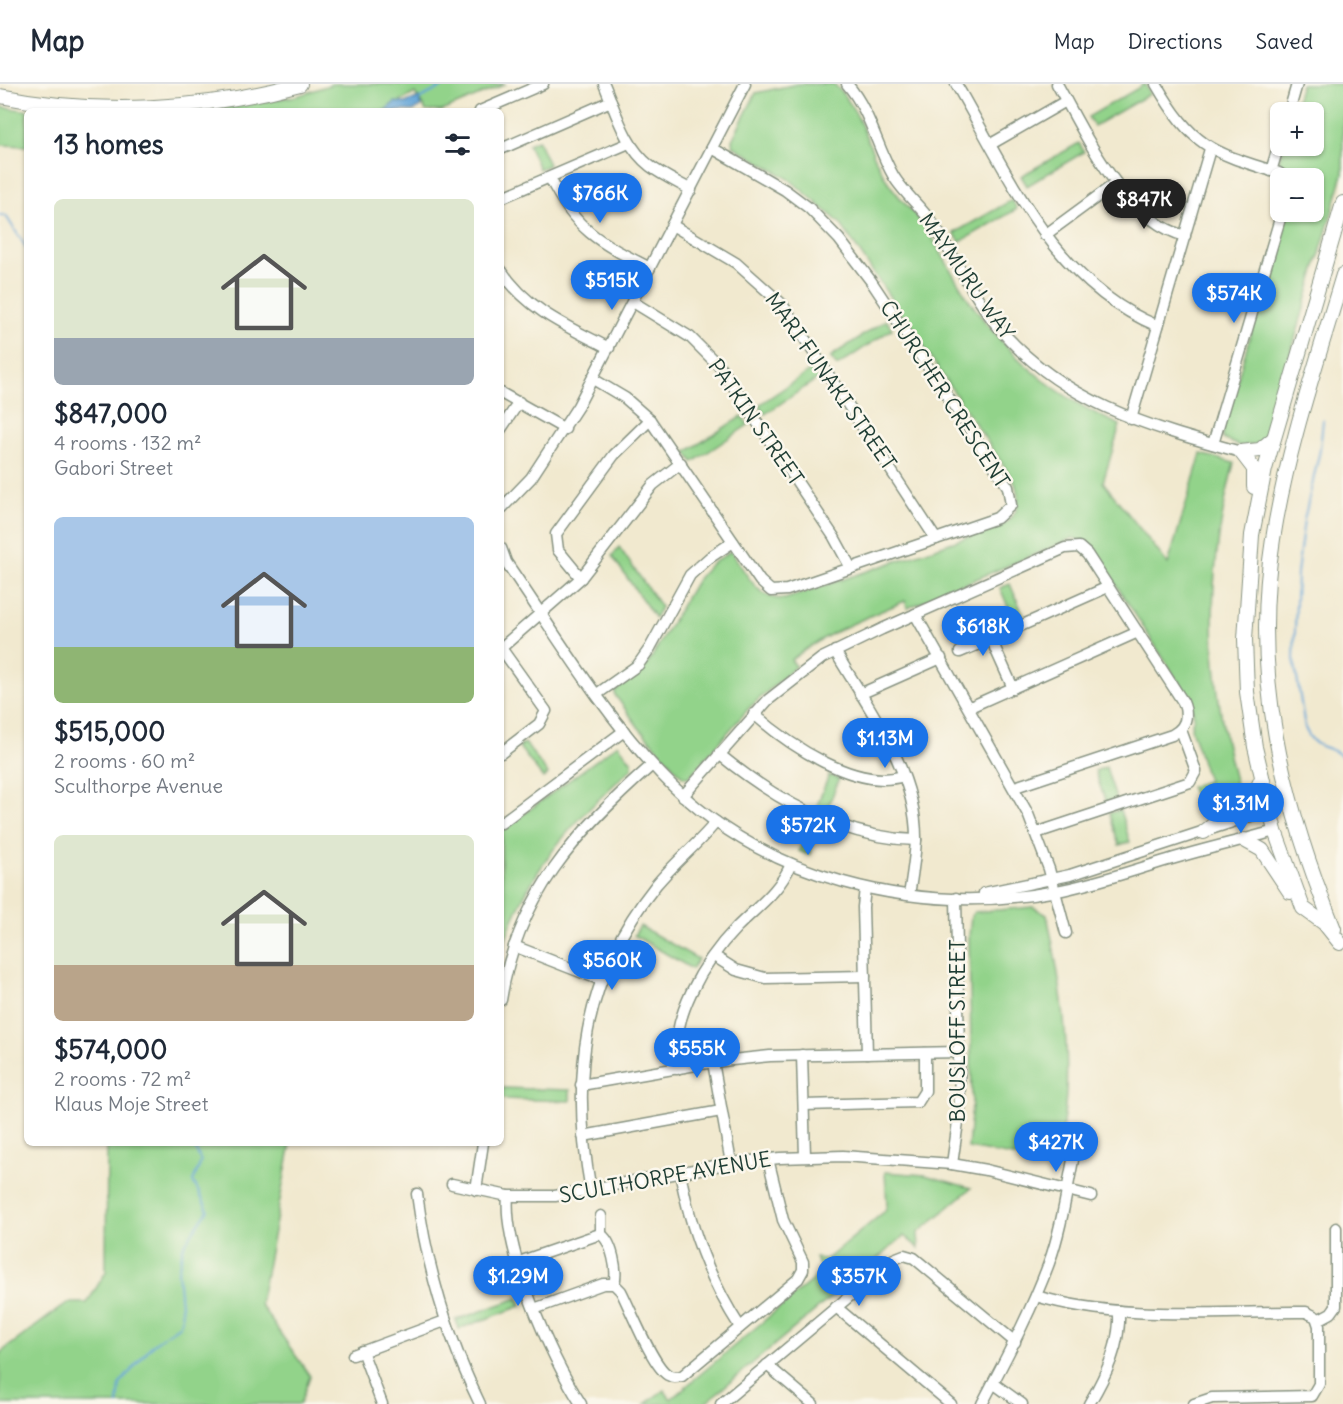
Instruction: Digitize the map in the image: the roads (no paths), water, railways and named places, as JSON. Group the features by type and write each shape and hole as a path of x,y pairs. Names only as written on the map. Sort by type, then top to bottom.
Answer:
{"main road":[{"path":"0,96 63,105 152,107 196,104 300,84"},
{"path":"1303,908 1275,831 1261,780 1248,700 1245,639 1247,579 1258,498 1272,440 1343,202"},
{"path":"1341,947 1295,825 1290,804 1268,682 1267,592 1272,540 1285,475 1343,275"},
{"path":"1241,452 1260,450 1272,440"},
{"path":"1241,452 1254,469 1253,486 1258,498"},
{"path":"1204,832 1255,793 1261,780"},
{"path":"1269,810 1290,804"},
{"path":"1275,831 1295,825"},
{"path":"1244,840 1262,850 1303,908 1324,923 1341,947"}],"street":[{"path":"487,108 543,84"},
{"path":"604,84 629,143 651,167 691,190"},
{"path":"504,508 536,471 565,429 745,84"},
{"path":"956,84 1045,236 1076,272 1099,291 1141,319 1158,326"},
{"path":"1057,84 1116,183 1152,219 1171,231 1185,236"},
{"path":"1156,84 1183,127 1210,149 1270,171"},
{"path":"1292,102 1297,84"},
{"name":"MAYMURU WAY","path":"852,86 869,117 884,157 895,178 936,228 997,324 1026,356 1082,397 1131,419 1241,452"},
{"path":"504,148 611,101"},
{"path":"991,144 1066,101"},
{"path":"504,197 629,143"},
{"name":"CHURCHER CRESCENT","path":"593,379 625,398 650,420 760,581 771,591 787,590 1002,516 1011,505 1008,487 871,280 839,239 809,208 785,190 712,148"},
{"path":"1131,419 1210,149"},
{"path":"550,178 566,207 586,232 650,268"},
{"path":"1045,236 1116,183"},
{"path":"1213,444 1279,222"},
{"name":"MARI FUNAKI STREET","path":"672,225 731,259 760,281 782,304 936,539"},
{"path":"504,274 515,289 535,308 609,348"},
{"name":"PATKIN STREET","path":"633,302 690,337 721,368 840,546 851,568"},
{"path":"504,394 565,429"},
{"path":"504,424 519,402"},
{"path":"581,578 558,550 556,534 614,455 650,420"},
{"path":"504,646 581,578 653,485 681,463"},
{"path":"597,694 638,665 650,648 690,575 709,558 733,542"},
{"path":"683,796 754,714 783,686 835,651 1070,546 1084,550 1185,706 1186,720 1181,730 1172,735 1015,787"},
{"path":"504,561 597,694 652,765 683,796 716,822 757,848 791,864 865,888 909,895 987,899 1056,891 1275,831"},
{"path":"995,643 1002,633 1108,587"},
{"path":"915,614 1015,787 1036,833 1056,891 1066,933"},
{"path":"970,707 1137,632"},
{"path":"960,652 986,641 995,643"},
{"path":"995,643 1013,688"},
{"path":"835,651 894,755 903,776 912,806 916,840 909,895"},
{"path":"504,652 546,711 540,724 504,751"},
{"path":"860,694 940,658"},
{"path":"754,714 796,746 836,767 877,780 888,781 903,776"},
{"path":"1036,833 1190,782 1196,771 1181,730"},
{"path":"505,820 624,731"},
{"path":"719,754 759,785 810,813 868,833 916,840"},
{"path":"504,980 514,946 537,894 562,855 587,824 652,765"},
{"path":"969,898 1052,879 1269,810"},
{"path":"591,1191 583,1136 581,1085 588,1025 601,980 641,906 676,862 716,822"},
{"path":"677,1069 675,1049 690,997 714,956 736,928 776,892 791,864"},
{"path":"865,888 863,907 867,1054"},
{"name":"BOUSLOFF STREET","path":"952,1164 960,1108 957,898"},
{"path":"514,946 601,980"},
{"path":"714,956 736,970 765,978 865,976"},
{"path":"581,1085 713,1062 802,1055 959,1052"},
{"path":"804,1105 918,1102 925,1091 925,1053"},
{"path":"802,1055 806,1156"},
{"path":"713,1062 731,1163"},
{"path":"583,1136 722,1111"},
{"path":"476,1191 483,1146"},
{"name":"SCULTHORPE AVENUE","path":"452,1184 476,1191 508,1196 555,1196 731,1163 806,1156 880,1157 952,1164 986,1170 1067,1192 1091,1196"},
{"path":"534,1309 603,1284 614,1284 621,1291 647,1344 665,1372 670,1376 682,1376 798,1279 804,1267 777,1200 768,1159"},
{"path":"982,1404 1036,1296 1060,1226 1073,1160"},
{"path":"680,1172 689,1216 708,1268 740,1327"},
{"path":"417,1194 432,1278 445,1321 480,1404"},
{"path":"508,1196 508,1214 519,1262 534,1309 551,1350 581,1404"},
{"path":"601,1216 601,1234 606,1239 616,1270 614,1284"},
{"path":"1318,1320 1330,1313 1336,1306 1336,1228"},
{"path":"519,1262 601,1234"},
{"path":"721,1404 894,1259 907,1255 1015,1342"},
{"path":"1036,1296 1091,1308 1119,1311 1306,1312 1314,1315 1318,1320 1319,1384 1313,1395 1212,1398 1194,1404"},
{"path":"836,1308 951,1404"},
{"path":"1089,1404 1110,1364 1120,1326 1119,1311"},
{"path":"382,1404 357,1353 445,1321"},
{"path":"767,1365 813,1404"},
{"path":"993,1383 1022,1404"}],"water":[{"path":"419,97 421,107 388,108 395,102 405,103"}],"waterway":[{"path":"419,99 448,84"},
{"path":"0,215 6,216 24,244"},
{"path":"1323,420 1320,450 1304,520 1297,573 1294,659 1305,728 1313,741 1343,757"},
{"path":"118,1404 120,1384 153,1344 180,1325 182,1318 178,1271 184,1245 208,1210 193,1181 201,1162 196,1150 198,1146"}]}
